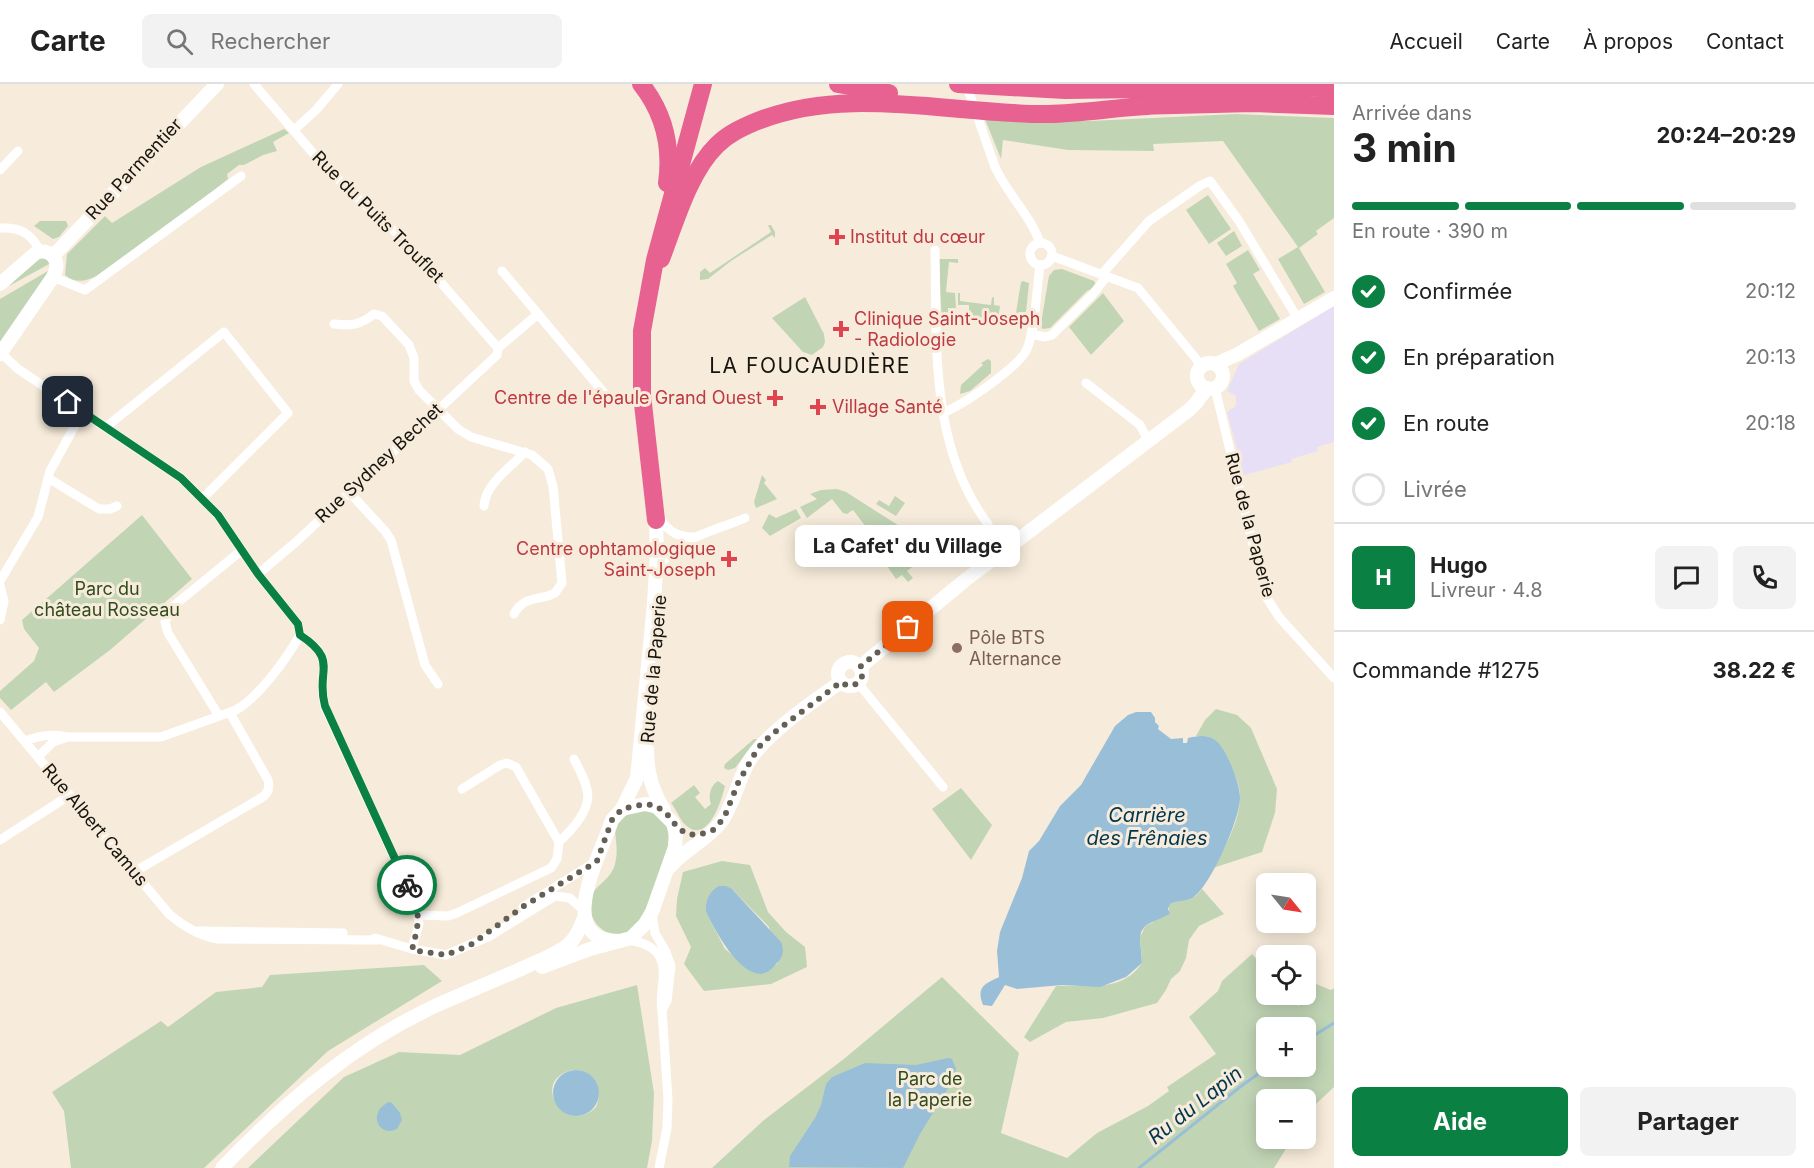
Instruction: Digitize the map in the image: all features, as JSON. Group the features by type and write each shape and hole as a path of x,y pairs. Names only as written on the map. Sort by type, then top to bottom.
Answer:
{"highway":[{"path":"640,84 659,113 666,133 669,160 665,200 645,279 637,333 636,387 644,422"},
{"path":"838,84 889,93 969,95 1089,107 1253,103 1334,106"},
{"path":"661,259 688,191 702,164 717,144 743,127 786,110 838,102 879,102 1065,90 1295,87 1334,89"},
{"path":"658,520 644,422 640,372 661,259 705,89"},
{"path":"658,520 644,347 646,304 655,260 705,89"}],"main road":[{"name":"Rue Parmentier","path":"0,284 33,255 47,253 216,84"},
{"path":"0,353 53,278 57,261 47,253"},
{"path":"1207,386 1197,374 1238,354 1334,298"},
{"path":"860,667 964,581 1196,403 1207,386 1221,382 1213,367"},
{"path":"622,940 608,941 588,929 584,914 584,901 612,820 622,809 637,778 654,604 658,520"},
{"name":"Rue de la Paperie","path":"658,520 663,562 647,754 648,778 651,788 669,818"},
{"path":"853,662 860,667 862,675 858,683 850,686 841,682 837,671 843,663 853,662"},
{"path":"666,870 676,859 710,835 724,818 738,783 758,748 771,735 841,682"},
{"path":"622,809 645,804 656,806 683,832 691,835 713,830"},
{"path":"495,981 557,962 637,933 652,912 675,847 676,835 669,818"},
{"path":"222,1168 287,1105 329,1070 394,1028 433,1007 495,981 568,945 576,936 584,914"}],"street":[{"name":"Rue du Puits Trouflet","path":"254,84 318,159 403,239 498,349"},
{"path":"294,130 316,110 338,84"},
{"path":"969,95 1000,179 1025,213 1040,243 1050,247 1052,256 1047,264 1040,265 1032,261 1030,254 1033,247 1040,243"},
{"path":"0,170 18,151"},
{"path":"53,278 85,290 240,177"},
{"path":"1031,334 1045,337 1052,335 1093,294 1105,275 1149,221 1201,184 1210,181 1239,221 1298,318"},
{"path":"0,228 22,230 47,253"},
{"path":"935,250 938,346 945,430 966,490 988,524"},
{"path":"1052,256 1141,291 1213,367"},
{"path":"942,413 965,402 1026,352 1031,334 1040,265"},
{"path":"502,271 609,399"},
{"path":"334,324 351,326 364,322 374,314 382,316 409,345 414,358 414,381 419,390 464,433 525,452 544,465 552,480 561,587 555,593 526,600 514,614"},
{"name":"Rue Sydney Bechet","path":"258,574 350,492 497,355 498,349 538,314"},
{"path":"106,427 224,332 288,413 202,499"},
{"path":"0,353 18,369 173,471 218,515 258,574 298,624 300,635 313,644 322,655 324,668 321,695 325,706 419,915 412,950"},
{"path":"1086,383 1140,425 1148,440"},
{"name":"Rue de la Paperie","path":"1207,386 1265,595 1279,617 1334,678"},
{"path":"0,620 4,601 0,583 38,517 54,463 83,411"},
{"path":"484,506 486,495 491,487 525,452"},
{"path":"48,478 99,509 104,510 117,506"},
{"path":"350,492 391,540 424,665 438,684"},
{"path":"663,562 668,553 678,545 745,518"},
{"path":"658,520 667,529 682,537 698,537"},
{"path":"219,716 168,633 165,626 166,618 173,606 242,550"},
{"path":"25,741 46,735 161,737 230,713 256,695 300,635"},
{"path":"858,683 943,787"},
{"name":"Rue Albert Camus","path":"0,712 169,914 196,931 329,932 367,935 412,950 446,955 490,936 555,896 570,898 584,914"},
{"path":"134,872 267,793 268,780 230,713"},
{"path":"38,757 53,742 67,737"},
{"path":"559,842 582,816 588,797 587,789 574,759"},
{"path":"419,915 448,916 457,913 551,868 557,859 559,842 516,767 507,763 500,765 462,789"},
{"path":"0,840 70,795"},
{"name":"Rue Albert Camus","path":"472,944 529,903 597,861"},
{"path":"652,912 655,933 671,966 667,1001 662,1011"},
{"path":"622,940 647,944 659,956 664,971 660,1001 668,1099 667,1128 659,1168"}],"shaded area":[{"path":"1334,306 1334,442 1317,447 1318,451 1291,459 1292,462 1244,475 1227,412 1236,406 1236,396 1227,391 1239,364"}],"green space":[{"path":"1236,114 1334,118 1334,218 1316,231 1318,234 1299,248 1325,292 1304,304 1278,259 1298,247 1223,141 1153,144 1154,151 1068,150 1003,140 1001,159 985,119 1089,121"},
{"path":"284,129 289,133 273,142 277,151 239,165 227,174 228,179 213,191 97,276 81,281 73,280 65,275 67,254 105,216 112,223 201,167"},
{"path":"1208,195 1231,229 1209,244 1186,210"},
{"path":"40,221 66,221 68,226 59,237 53,239 34,226"},
{"path":"768,225 771,225 775,232 775,238 772,235 731,261 708,279 700,280 700,272 705,268 710,273 771,232"},
{"path":"1234,231 1242,246 1226,256 1217,243"},
{"path":"1248,250 1260,270 1253,274 1280,319 1259,331 1233,286 1237,283 1226,264"},
{"path":"43,257 51,263 9,286 31,264"},
{"path":"939,259 958,259 958,263 949,262 946,292 955,293 956,308 948,308 949,328 942,327"},
{"path":"1062,269 1094,281 1097,286 1087,291 1050,328 1043,329 1040,326 1049,276 1054,270"},
{"path":"48,271 49,273 0,344 0,299"},
{"path":"1021,282 1029,283 1026,312 1015,319"},
{"path":"958,293 960,293 960,301 991,305 992,297 994,298 994,305 1000,306 998,320 969,316 969,305 958,305"},
{"path":"1103,293 1124,321 1091,355 1069,327"},
{"path":"805,297 824,334 825,342 823,347 812,355 803,352 772,318"},
{"path":"988,359 991,361 991,373 970,391 960,394 961,385 983,365 981,363"},
{"path":"762,475 766,480 764,483 777,499 756,508 754,502"},
{"path":"837,489 846,492 915,536 929,554 907,571 913,578 908,582 902,575 896,579 885,563 890,558 853,510 847,514 843,513 832,499 807,518 800,507 817,499 810,494 821,490"},
{"path":"895,496 905,503 896,516 876,504 879,500 889,506"},
{"path":"796,509 801,518 770,536 762,528 769,514 776,518"},
{"name":"Parc du château Rosseau","path":"142,515 192,579 110,650 54,692 46,682 11,710 0,698 0,691 34,661 39,648 24,629 22,620"},
{"path":"1216,709 1237,715 1251,728 1277,789 1275,813 1262,852 1213,868 1234,826 1240,799 1236,776 1223,751 1209,739 1196,736 1205,720"},
{"path":"754,739 757,739 735,768 728,770 724,768 725,764"},
{"path":"718,781 725,786 713,817 702,829 695,830 688,827 671,803 694,785 700,793 695,797 705,809 711,804 710,791"},
{"path":"961,788 992,825 971,860 932,809"},
{"path":"640,809 663,820 668,831 668,846 654,890 639,921 624,934 616,935 601,929 595,922 591,915 591,897 613,870 617,854 616,832 620,820"},
{"path":"722,861 750,865 768,912 786,932 805,947 807,967 771,984 704,991 684,964 691,947 676,916 683,872","holes":["732,889 769,927 778,963 764,974 751,970 725,949 706,912"]},
{"path":"1202,889 1224,914 1199,926 1189,940 1186,958 1180,971 1171,979 1157,1003 1103,1018 1066,1022 1030,1042 1024,1037 1056,986 1102,985 1124,979 1134,973 1142,963 1140,937 1146,925 1169,910 1169,904 1196,896"},
{"name":"Parc de la Paperie","path":"1252,954 1256,959 1256,1005 1316,1005 1316,984 1331,990 1334,988 1334,1087 1316,1104 1316,1089 1256,1089 1256,1149 1286,1149 1274,1168 712,1168 764,1120 845,1058 942,977 1019,1053 1001,1133 1067,1158 1097,1133 1148,1106 1169,1091 1167,1087 1216,1054 1189,1017 1218,991 1222,981"},
{"path":"424,965 442,981 328,1051 204,1168 71,1168 64,1111 52,1092 161,1021 168,1027 216,992 262,987 270,975"},
{"path":"637,985 654,1093 652,1141 647,1168 248,1168 344,1077 399,1052 460,1055 556,1008","holes":["572,1070 591,1076 599,1093 596,1107 585,1114 574,1115 564,1111 557,1104 553,1094 553,1085 559,1076"]}],"water":[{"name":"Carrière des Frênaies","path":"1136,712 1151,712 1159,726 1158,729 1171,739 1183,738 1183,743 1187,743 1188,738 1191,737 1208,737 1215,740 1224,750 1235,775 1240,797 1236,819 1217,865 1195,896 1170,904 1168,909 1170,914 1146,925 1141,932 1140,939 1142,963 1126,977 1100,987 1062,985 1017,989 1005,985 992,1006 983,1005 981,990 989,982 999,977 997,951 1000,932 1022,878 1029,851 1039,841 1060,806 1081,785 1115,726 1128,715"},
{"path":"719,886 732,889 781,942 783,950 781,958 766,973 753,972 744,967 728,950 715,929 706,908 710,894"},
{"path":"952,1059 956,1069 952,1082 920,1134 903,1168 789,1167 790,1156 815,1118 826,1084 832,1077 865,1063 916,1065"},
{"path":"576,1070 585,1071 593,1076 598,1084 598,1102 593,1110 585,1115 576,1116 567,1115 559,1110 554,1102 553,1093 554,1084 559,1076 567,1071"},
{"path":"389,1102 400,1113 402,1120 397,1129 390,1131 380,1127 377,1117 382,1106"}],"waterway":[{"name":"Ru du Lapin","path":"1316,1034 1334,1023"},
{"name":"Ru du Lapin","path":"1139,1168 1256,1075"}],"way so far":[{"path":"407,885 419,915 412,950 446,955 472,944 524,906 597,861 612,820 622,809 645,804 656,806 687,834 699,835 713,830 724,818 748,764 765,741 841,682 848,686 857,684 862,677 860,667 908,627"}],"place":[{"name":"Institut du cœur","path":"837,237"},
{"name":"Clinique Saint-Joseph - Radiologie","path":"841,329"},
{"name":"Centre de l'épaule Grand Ouest","path":"775,398"},
{"name":"Village Santé","path":"818,407"},
{"name":"Centre ophtamologique Saint-Joseph","path":"729,559"},
{"name":"La Cafet' du Village","path":"908,627"},
{"name":"Pôle BTS Alternance","path":"957,648"}],"district":[{"name":"LA FOUCAUDIÈRE","path":"810,366"}],"route":[{"path":"68,402 181,478 218,515 258,574 298,624 300,635 318,649 324,661 321,695 325,706 407,885"}]}
